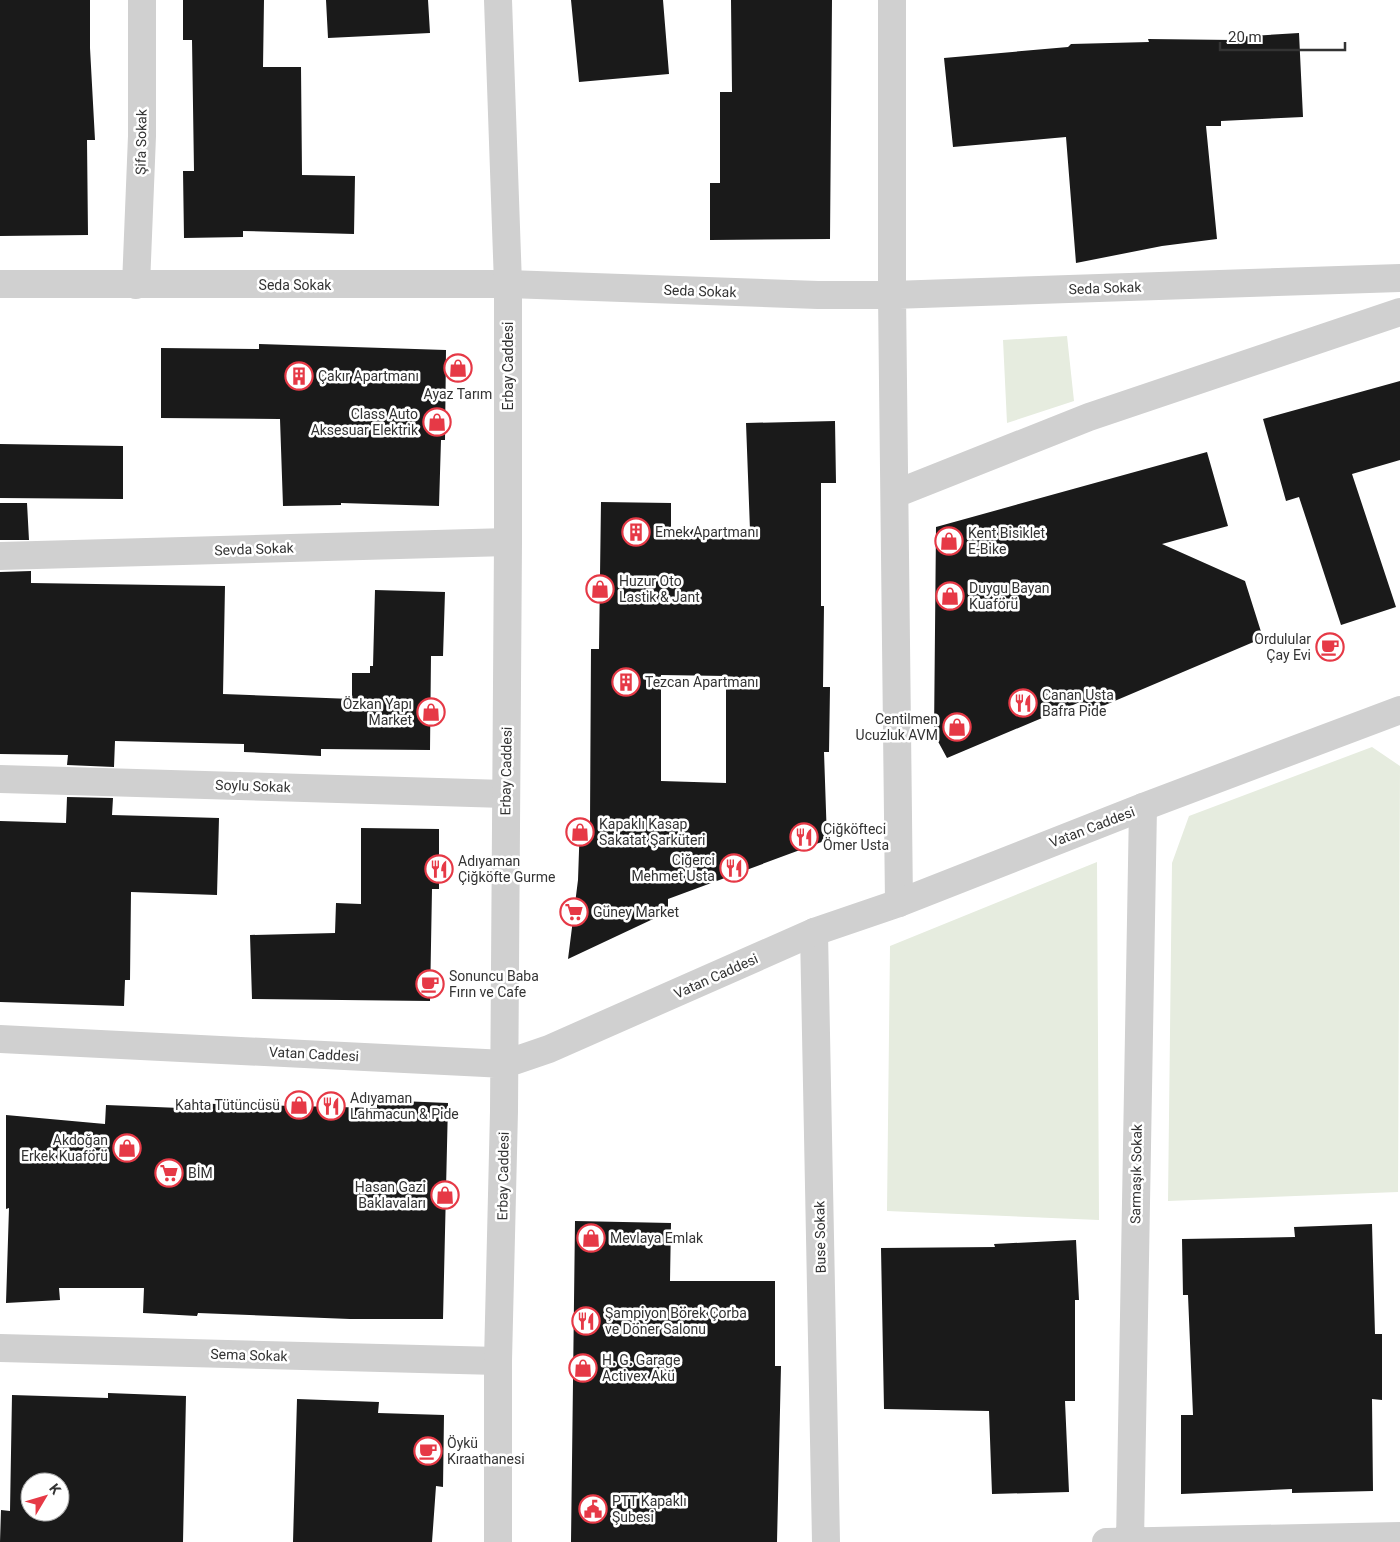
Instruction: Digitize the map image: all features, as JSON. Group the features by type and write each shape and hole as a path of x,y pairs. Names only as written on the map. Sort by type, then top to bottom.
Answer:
{"street":[{"name":"Şifa Sokak","path":"136,285 142,136 142,0"},
{"name":"Erbay Caddesi","path":"498,0 508,284 505,1064 498,1361 498,1542"},
{"path":"892,0 892,295 899,903"},
{"name":"Seda Sokak","path":"0,284 508,284 818,295 892,295 1400,278"},
{"path":"894,494 1089,418 1400,312"},
{"name":"Sevda Sokak","path":"0,556 508,542"},
{"name":"Vatan Caddesi","path":"0,1039 505,1064 549,1049 814,932 899,903 1143,807 1400,710"},
{"name":"Soylu Sokak","path":"0,779 505,794"},
{"name":"Sarmaşık Sokak","path":"1130,1542 1143,807"},
{"name":"Buse Sokak","path":"814,932 826,1542"},
{"name":"Sema Sokak","path":"0,1348 498,1361"},
{"path":"1106,1542 1400,1536"}],"shaded area":[{"path":"1067,336 1074,401 1007,423 1003,340"},
{"path":"1372,747 1400,766 1398,1192 1168,1201 1172,863 1189,816"},
{"path":"1097,862 1099,1220 887,1211 890,946"}],"building":[{"path":"0,0 90,0 90,48 95,140 87,140 88,235 0,236"},
{"path":"183,0 264,0 263,67 301,67 302,175 355,176 354,234 243,231 243,237 184,238 183,171 194,171 192,40 183,40"},
{"path":"326,0 428,0 430,33 328,38"},
{"path":"571,0 663,0 669,74 579,82"},
{"path":"731,0 832,0 830,239 710,240 710,183 720,183 720,92 732,92"},
{"path":"1299,33 1303,117 1221,121 1221,126 1206,126 1217,239 1162,246 1076,263 1066,137 953,147 944,58 1068,47 1071,44 1149,42 1148,39 1234,40 1234,37"},
{"path":"259,344 446,350 445,440 441,440 439,506 341,503 341,505 283,506 280,419 161,418 161,348 259,349"},
{"path":"1400,381 1400,460 1352,474 1396,607 1341,625 1299,497 1286,501 1263,419"},
{"path":"835,421 836,483 821,483 821,606 824,606 823,687 830,687 829,752 824,752 827,840 668,899 668,912 568,959 578,880 580,822 590,822 591,649 599,649 601,502 671,503 671,529 750,530 746,423","holes":["661,675 726,676 726,783 661,781"]},
{"path":"0,444 123,446 123,499 0,498"},
{"path":"1207,452 1228,526 1162,544 1245,581 1263,638 1084,714 1080,702 947,758 934,734 936,527"},
{"path":"0,503 27,503 29,540 0,540"},
{"path":"31,571 31,583 225,586 223,694 352,699 352,673 370,673 370,666 373,666 375,590 445,592 443,656 431,656 430,750 321,749 321,756 244,752 244,744 115,741 114,767 67,765 68,755 0,754 0,572"},
{"path":"67,797 113,798 112,815 219,818 217,895 131,892 130,980 125,980 124,1006 0,1002 0,821 66,823"},
{"path":"361,828 439,829 439,889 432,889 430,1001 252,999 250,935 335,933 336,903 361,904"},
{"path":"377,1100 448,1103 443,1319 350,1319 198,1313 197,1316 143,1313 144,1288 59,1288 60,1300 6,1303 9,1208 6,1209 6,1115 105,1124 106,1105 180,1108 180,1103 377,1108"},
{"path":"575,1221 671,1223 670,1281 775,1281 775,1366 781,1366 777,1542 571,1542"},
{"path":"1372,1224 1375,1334 1382,1334 1382,1400 1372,1399 1373,1491 1292,1493 1292,1489 1181,1494 1181,1415 1193,1415 1188,1295 1183,1295 1182,1239 1295,1237 1294,1227"},
{"path":"1076,1240 1079,1300 1075,1300 1075,1401 1065,1401 1069,1492 992,1494 989,1411 884,1409 881,1248 995,1247 994,1244"},
{"path":"108,1393 186,1396 183,1542 0,1542 1,1510 10,1511 12,1395 108,1398"},
{"path":"297,1399 379,1402 378,1413 444,1415 443,1487 436,1486 432,1542 293,1542"}],"place":[{"name":"Ayaz Tarım","path":"458,368"},
{"name":"Çakır Apartmanı","path":"299,376"},
{"name":"Class Auto Aksesuar Elektrik","path":"437,422"},
{"name":"Emek Apartmanı","path":"636,532"},
{"name":"Kent Bisiklet E-Bike","path":"949,541"},
{"name":"Huzur Oto Lastik & Jant","path":"600,589"},
{"name":"Duygu Bayan Kuaförü","path":"950,596"},
{"name":"Ordulular Çay Evi","path":"1330,647"},
{"name":"Tezcan Apartmanı","path":"626,682"},
{"name":"Canan Usta Bafra Pide","path":"1023,703"},
{"name":"Özkan Yapı Market","path":"431,712"},
{"name":"Centilmen Ucuzluk AVM","path":"957,727"},
{"name":"Kapaklı Kasap Sakatat Şarküteri","path":"580,832"},
{"name":"Çiğköfteci Ömer Usta","path":"804,837"},
{"name":"Ciğerci Mehmet Usta","path":"734,868"},
{"name":"Adıyaman Çiğköfte Gurme","path":"439,869"},
{"name":"Güney Market","path":"574,912"},
{"name":"Sonuncu Baba Fırın ve Cafe","path":"430,984"},
{"name":"Kahta Tütüncüsü","path":"299,1105"},
{"name":"Adıyaman Lahmacun & Pide","path":"331,1106"},
{"name":"Akdoğan Erkek Kuaförü","path":"127,1148"},
{"name":"BİM","path":"169,1173"},
{"name":"Hasan Gazi Baklavaları","path":"445,1195"},
{"name":"Mevlaya Emlak","path":"591,1238"},
{"name":"Şampiyon Börek Çorba ve Döner Salonu","path":"586,1321"},
{"name":"H. G. Garage Activex Akü","path":"583,1368"},
{"name":"Öykü Kıraathanesi","path":"428,1451"},
{"name":"PTT Kapaklı Şubesi","path":"593,1509"}]}
